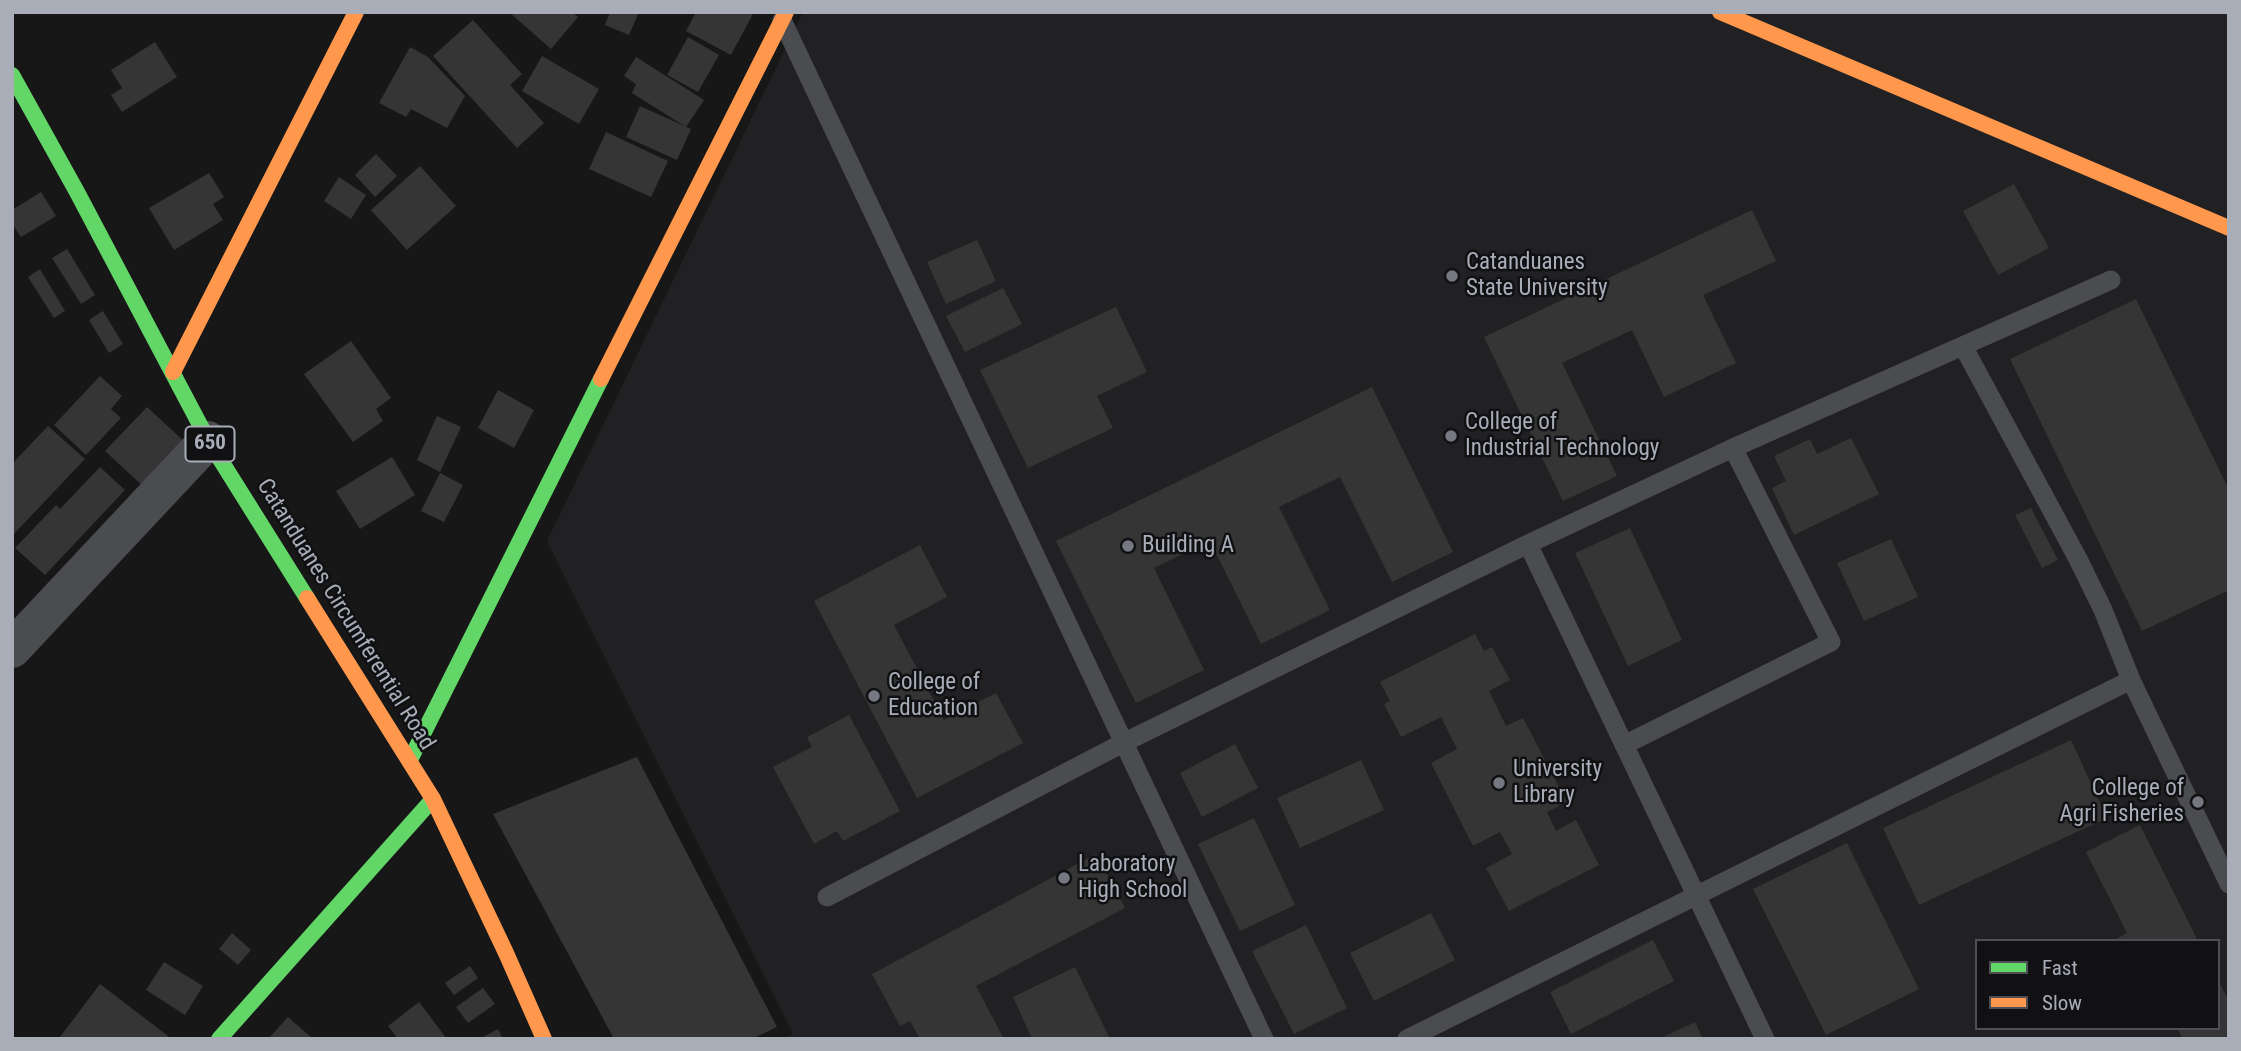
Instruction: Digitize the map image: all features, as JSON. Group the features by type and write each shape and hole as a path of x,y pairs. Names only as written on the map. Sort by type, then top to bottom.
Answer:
{"street":[{"path":"173,372 356,12"},
{"path":"1720,12 2229,228"},
{"path":"410,760 784,16"},
{"name":"Catanduanes Circumferential Road","path":"12,75 208,440 433,799 544,1039"},
{"path":"12,649 208,440"},
{"path":"219,1039 433,799"}],"lane":[{"path":"784,16 1264,1039"},
{"path":"827,897 1124,743 1528,544 1733,448 2111,280"},
{"path":"1963,346 2078,559 2103,610 2131,680 2229,884"},
{"path":"1624,745 1831,642 1733,448"},
{"path":"1528,544 1765,1039"},
{"path":"1407,1039 2131,680"}],"shaded area":[{"name":"Catanduanes State University","path":"803,12 2229,12 2229,1039 786,1039 793,1034 547,541"}],"building":[{"path":"509,12 572,12 578,17 551,49"},
{"path":"610,12 639,12 629,35 605,25"},
{"path":"696,12 754,12 731,55 686,31"},
{"path":"473,20 522,74 510,85 544,123 517,148 433,56"},
{"path":"688,37 719,55 698,92 667,75"},
{"path":"155,42 177,77 122,112 111,95 122,88 111,70"},
{"path":"410,47 428,57 465,96 447,128 411,109 406,117 379,103"},
{"path":"542,56 599,89 579,124 522,91"},
{"path":"636,57 704,100 686,127 632,93 636,84 624,76"},
{"path":"640,106 691,129 677,160 626,137"},
{"path":"606,132 668,161 651,197 589,169"},
{"path":"376,154 397,176 375,197 355,175"},
{"path":"420,166 456,206 407,250 371,210"},
{"path":"209,173 224,197 213,204 223,220 174,250 149,208"},
{"path":"339,177 366,195 351,219 324,201"},
{"path":"2014,184 2049,248 1998,275 1963,211"},
{"path":"41,192 56,216 21,237 12,224 12,210"},
{"path":"1752,210 1776,261 1703,295 1736,363 1664,397 1632,330 1562,363 1617,476 1563,501 1484,337"},
{"path":"977,240 996,281 946,304 927,262"},
{"path":"67,249 95,295 81,304 52,258"},
{"path":"40,269 65,311 54,318 28,277"},
{"path":"1003,288 1022,324 965,352 946,316"},
{"path":"2136,299 2229,490 2229,590 2142,631 2010,359"},
{"path":"1116,307 1147,372 1097,396 1113,428 1028,468 980,370"},
{"path":"103,311 123,344 109,353 89,320"},
{"path":"351,341 391,398 376,409 383,421 353,442 304,374"},
{"path":"100,376 122,396 111,409 121,418 86,455 54,425"},
{"name":"Building A","path":"1372,387 1453,552 1392,582 1340,477 1279,507 1330,610 1261,644 1210,541 1154,568 1204,670 1136,703 1056,541"},
{"path":"498,390 534,410 514,448 478,428"},
{"path":"147,407 187,444 145,488 105,451"},
{"path":"437,416 461,427 440,472 417,460"},
{"path":"48,426 85,459 12,536 12,464"},
{"path":"1851,438 1879,494 1794,535 1772,488 1786,481 1774,456 1810,439 1817,454"},
{"path":"392,457 415,495 360,529 336,491"},
{"path":"100,467 125,490 45,575 15,548 56,505 60,509"},
{"path":"440,473 463,485 444,522 421,511"},
{"path":"2031,508 2058,560 2042,568 2015,515"},
{"path":"1630,528 1682,640 1628,666 1575,553"},
{"path":"1891,539 1918,597 1864,621 1837,563"},
{"path":"920,545 947,597 894,625 944,720 996,693 1023,743 917,798 814,601"},
{"name":"University Library","path":"1475,634 1484,651 1492,647 1510,680 1489,691 1506,726 1523,718 1567,802 1547,812 1556,831 1576,820 1599,865 1509,911 1486,868 1512,854 1500,832 1473,846 1431,763 1457,749 1441,717 1401,737 1384,704 1390,701 1380,682"},
{"path":"849,715 900,811 843,841 837,831 814,844 773,767 812,747 807,737"},
{"path":"2071,740 2107,818 1919,905 1883,828"},
{"path":"1235,744 1258,788 1202,817 1180,773"},
{"path":"637,757 777,1027 752,1039 614,1039 493,814"},
{"path":"1361,760 1384,810 1300,848 1277,798"},
{"path":"1254,818 1295,905 1240,931 1198,844"},
{"path":"2140,825 2197,939 2116,939 2127,933 2086,852"},
{"path":"1847,843 1919,989 1826,1035 1753,889"},
{"path":"1096,854 1125,908 976,986 1004,1039 920,1039 910,1021 900,1026 872,974"},
{"path":"1431,913 1455,960 1374,1001 1350,953"},
{"path":"1306,925 1347,1008 1294,1034 1252,951"},
{"path":"232,933 251,950 238,965 219,949"},
{"path":"1653,940 1674,981 1571,1034 1550,992"},
{"path":"164,962 203,986 185,1015 146,990"},
{"path":"470,966 478,978 454,995 445,983"},
{"path":"1075,967 1110,1039 1032,1039 1013,997"},
{"path":"100,984 172,1039 62,1039 60,1037"},
{"path":"2220,984 2229,1001 2229,1039 2183,1039 2178,1030 2220,1030"},
{"path":"483,988 495,1004 468,1023 456,1007"},
{"path":"419,1002 447,1039 398,1039 388,1026"},
{"path":"288,1017 313,1039 268,1039"},
{"path":"1695,1022 1703,1039 1659,1039"},
{"path":"498,1029 503,1039 479,1039"}],"traffic: fast":[{"path":"12,75 208,440 307,598"},
{"path":"410,760 601,379"},
{"path":"219,1039 433,799"}],"traffic: slow":[{"path":"173,372 356,12"},
{"path":"601,379 786,12"},
{"path":"1720,12 2229,228"},
{"path":"307,598 433,799 544,1039"}],"place":[{"name":"Catanduanes State University","path":"1452,276"},
{"name":"College of Industrial Technology","path":"1451,436"},
{"name":"Building A","path":"1128,546"},
{"name":"College of Education","path":"874,696"},
{"name":"University Library","path":"1499,783"},
{"name":"College of Agri Fisheries","path":"2198,802"},
{"name":"Laboratory High School","path":"1064,878"}]}
